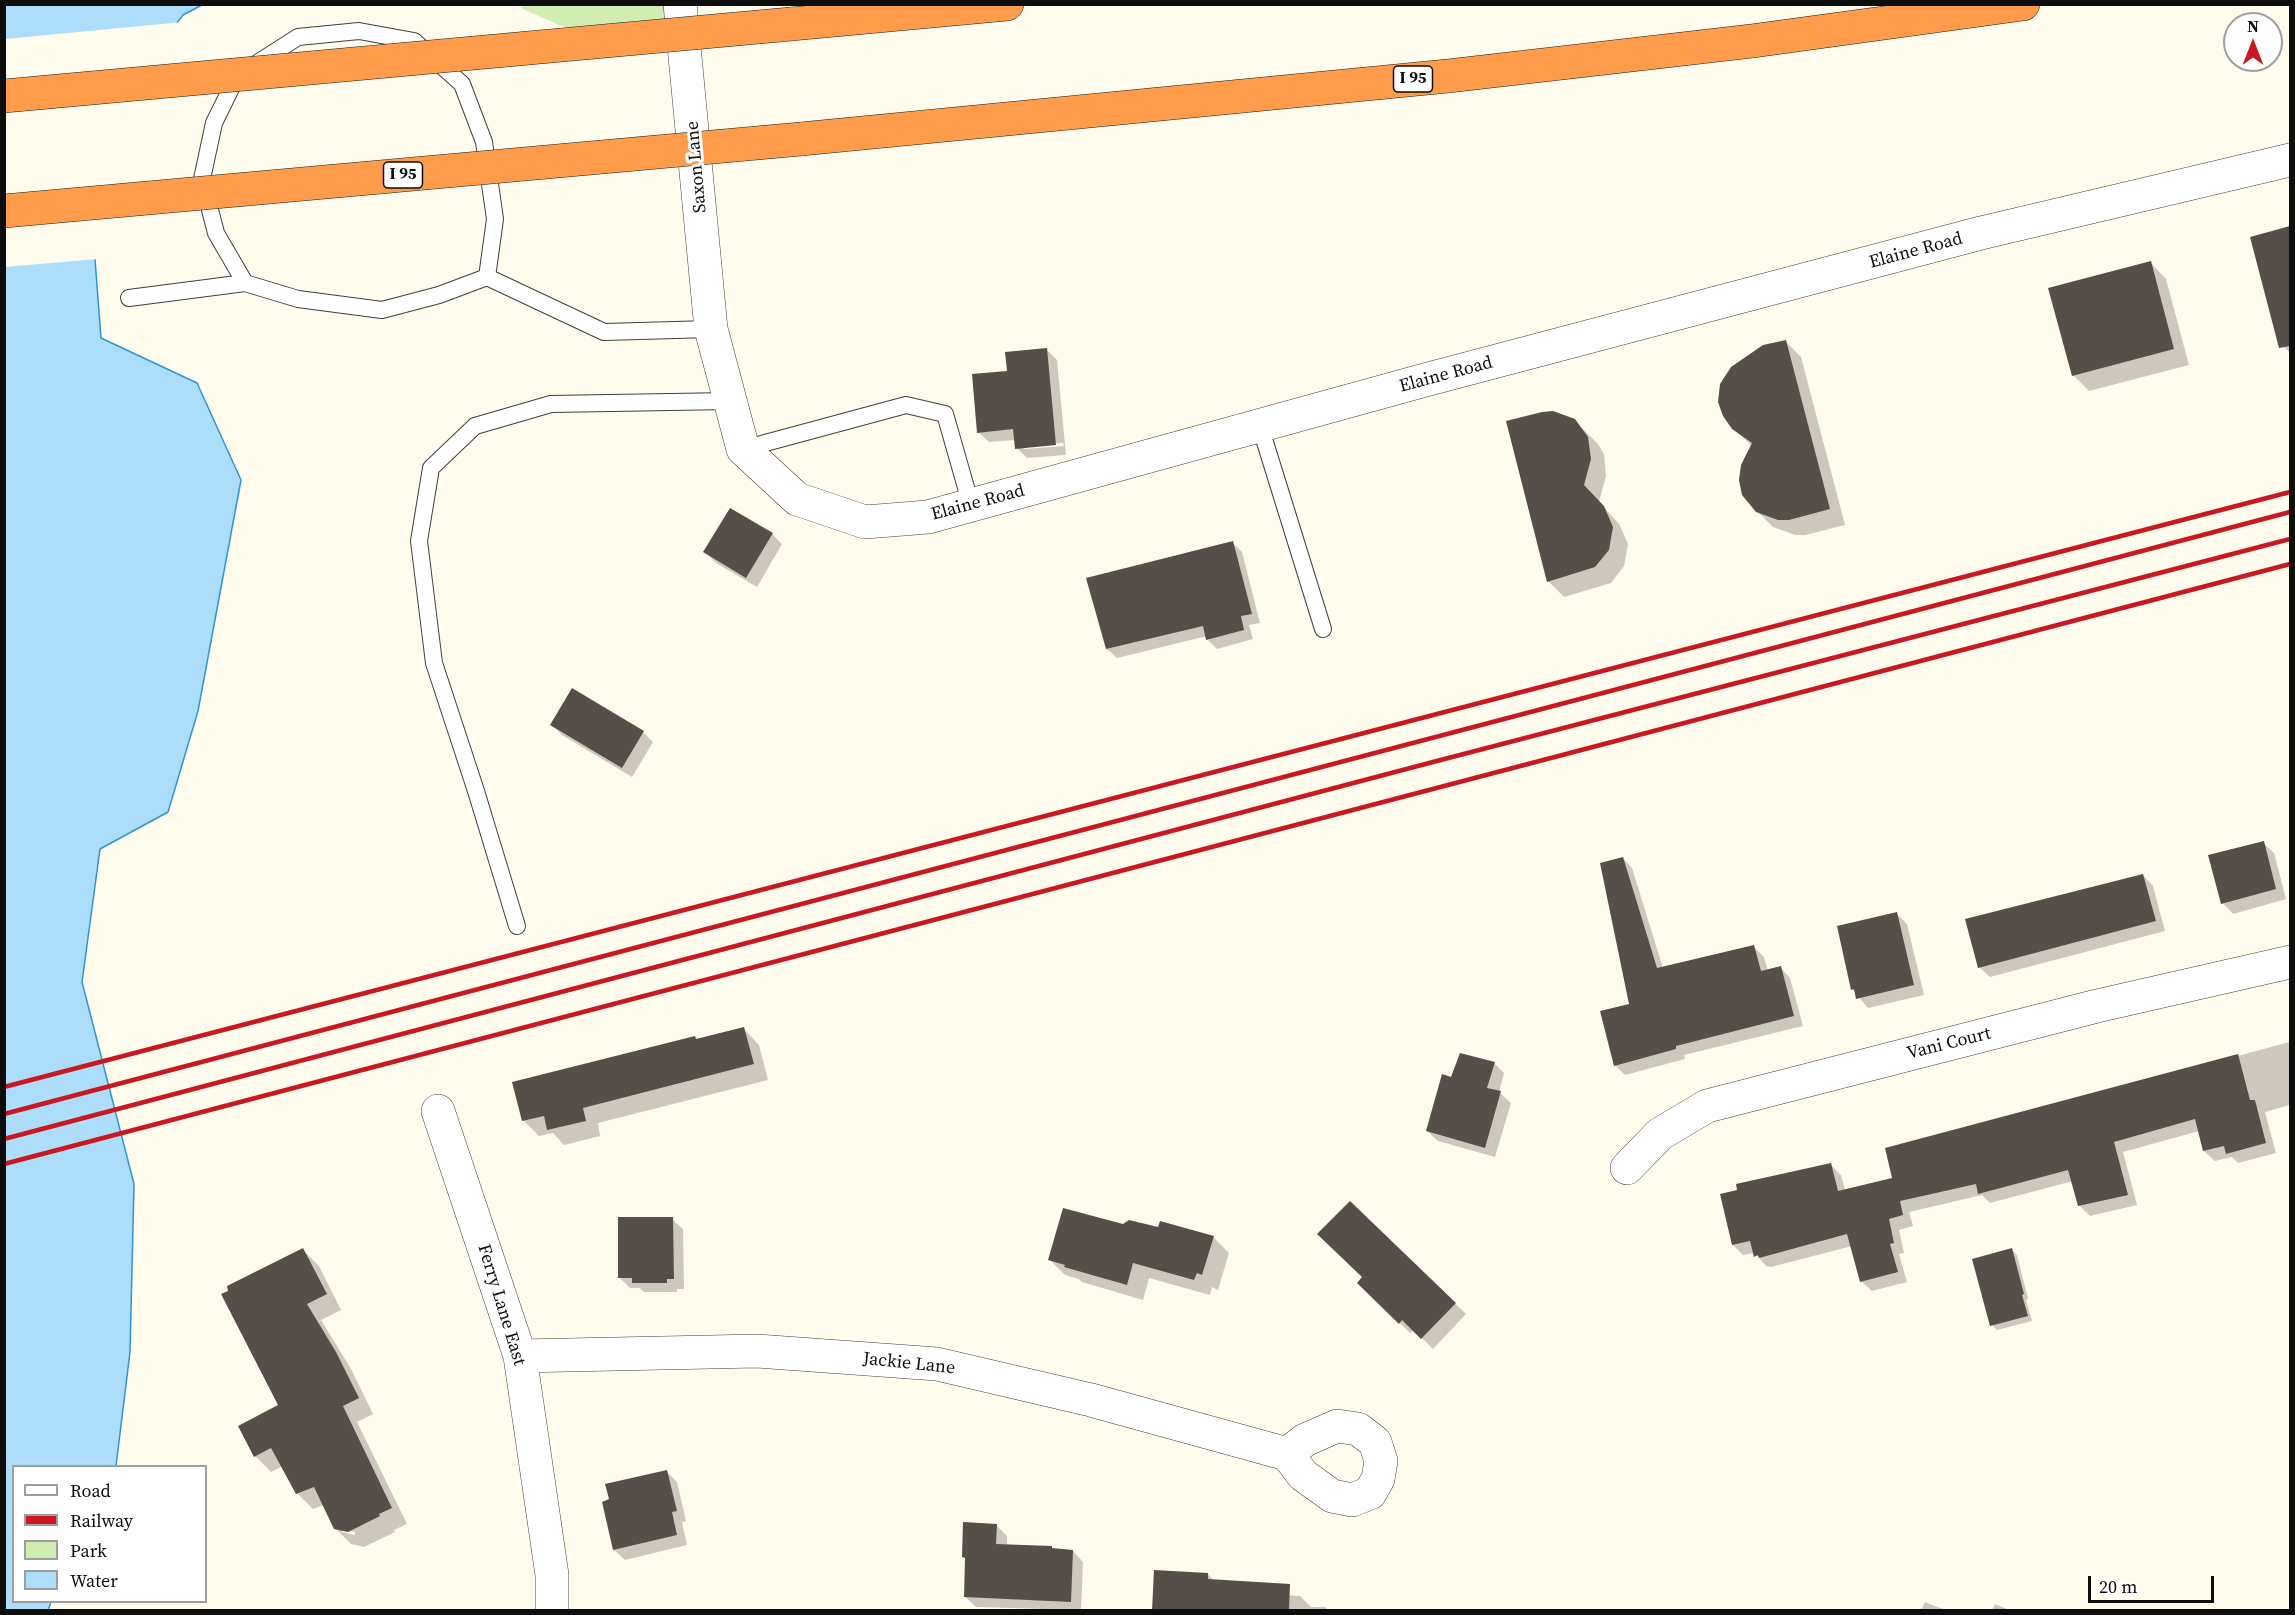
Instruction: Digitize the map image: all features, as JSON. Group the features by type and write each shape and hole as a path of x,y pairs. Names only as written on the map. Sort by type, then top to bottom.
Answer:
{"highway":[{"path":"4,96 1007,4"},
{"name":"I 95","path":"4,211 801,139 1471,73 1752,41 2023,4"}],"street":[{"name":"Saxon Lane","path":"680,4 711,329"},
{"name":"Elaine Road","path":"742,449 797,499 864,522 928,517 1970,236 2290,160"},
{"path":"711,329 742,449"},
{"name":"Vani Court","path":"1627,1168 1660,1134 1707,1106 2097,1006 2290,962"},
{"name":"Ferry Lane East","path":"438,1112 520,1356 552,1575 552,1611"},
{"name":"Jackie Lane","path":"520,1356 757,1351 937,1364 1091,1400 1287,1454"}],"lane":[{"path":"245,283 216,233 202,179 214,123 237,76 298,37 358,31 414,40 462,84 484,141 495,219 487,277"},
{"path":"129,298 245,283 298,299 382,310 439,295 487,277 604,332 711,329"},
{"path":"517,926 434,663 419,541 431,468 475,426 550,404 730,401"},
{"path":"742,449 906,405 945,414 971,505"},
{"path":"1260,426 1323,629"}],"green space":[{"path":"524,4 699,5 687,31 646,43 561,26 521,8"}],"water":[{"path":"5,5 202,5 183,15 86,142 101,338 197,383 241,480 198,711 168,812 100,849 82,982 134,1184 130,1352 116,1465 12,1465 12,1603 51,1603 48,1610 5,1610"}],"pier":[{"path":"182,22 90,142 98,259 5,267 5,39"}],"building":[{"path":"2290,226 2290,346 2279,348 2250,237"},
{"path":"2151,261 2174,349 2072,376 2048,288"},
{"path":"1786,340 1830,509 1789,520 1778,520 1756,512 1742,495 1739,480 1741,465 1752,443 1732,429 1723,416 1718,402 1720,384 1731,367 1763,345"},
{"path":"1047,348 1056,445 1015,449 1013,429 977,433 972,374 1007,371 1005,352"},
{"path":"1553,411 1575,419 1588,437 1591,459 1584,485 1604,506 1613,527 1609,550 1595,567 1547,582 1506,421"},
{"path":"730,508 773,533 746,578 703,552"},
{"path":"1233,541 1252,614 1241,616 1244,630 1206,640 1203,626 1106,649 1086,578"},
{"path":"572,688 644,731 622,768 550,725"},
{"path":"2264,841 2276,889 2221,904 2208,855"},
{"path":"1623,857 1657,968 1754,945 1761,971 1781,966 1794,1016 1676,1046 1676,1049 1614,1066 1600,1011 1629,1004 1600,863"},
{"path":"2143,874 2156,921 1978,968 1965,919"},
{"path":"1897,912 1914,985 1856,999 1854,989 1851,990 1837,926"},
{"path":"744,1027 754,1064 583,1108 586,1121 547,1130 544,1116 522,1121 512,1082 695,1036 696,1039"},
{"path":"1460,1053 1495,1062 1487,1088 1501,1091 1485,1148 1426,1131 1442,1074 1451,1077"},
{"path":"2238,1054 2250,1100 2255,1100 2266,1143 2226,1154 2224,1146 2203,1151 2195,1119 2114,1142 2128,1195 2078,1206 2068,1170 1978,1194 1976,1184 1900,1201 1903,1215 1889,1219 1894,1243 1890,1244 1898,1272 1860,1282 1847,1234 1759,1258 1758,1255 1754,1257 1750,1241 1732,1245 1720,1194 1737,1190 1736,1184 1831,1163 1838,1191 1892,1178 1885,1148"},
{"path":"1350,1201 1456,1303 1421,1339 1402,1320 1399,1324 1357,1283 1362,1277 1317,1234"},
{"path":"1063,1208 1123,1224 1129,1220 1158,1227 1160,1221 1214,1236 1202,1275 1197,1273 1194,1280 1133,1263 1127,1285 1064,1267 1065,1265 1048,1260"},
{"path":"618,1217 673,1217 674,1279 667,1279 667,1283 632,1283 632,1278 618,1278"},
{"path":"303,1248 327,1294 307,1304 336,1352 359,1398 343,1406 392,1508 348,1532 334,1529 314,1487 296,1494 271,1448 254,1457 238,1426 278,1405 221,1294 228,1291 227,1286"},
{"path":"2012,1248 2028,1316 1990,1326 1972,1259"},
{"path":"667,1470 677,1511 672,1512 677,1535 613,1550 602,1502 609,1499 605,1484"},
{"path":"963,1522 997,1524 996,1544 1052,1546 1052,1548 1073,1550 1071,1602 964,1597"},
{"path":"1154,1570 1208,1573 1208,1579 1290,1584 1289,1611 1152,1611"}],"railway":[{"path":"4,1087 2290,492"},
{"path":"4,1114 2290,512"},
{"path":"4,1139 1433,762 2290,539"},
{"path":"4,1164 2290,564"}]}
